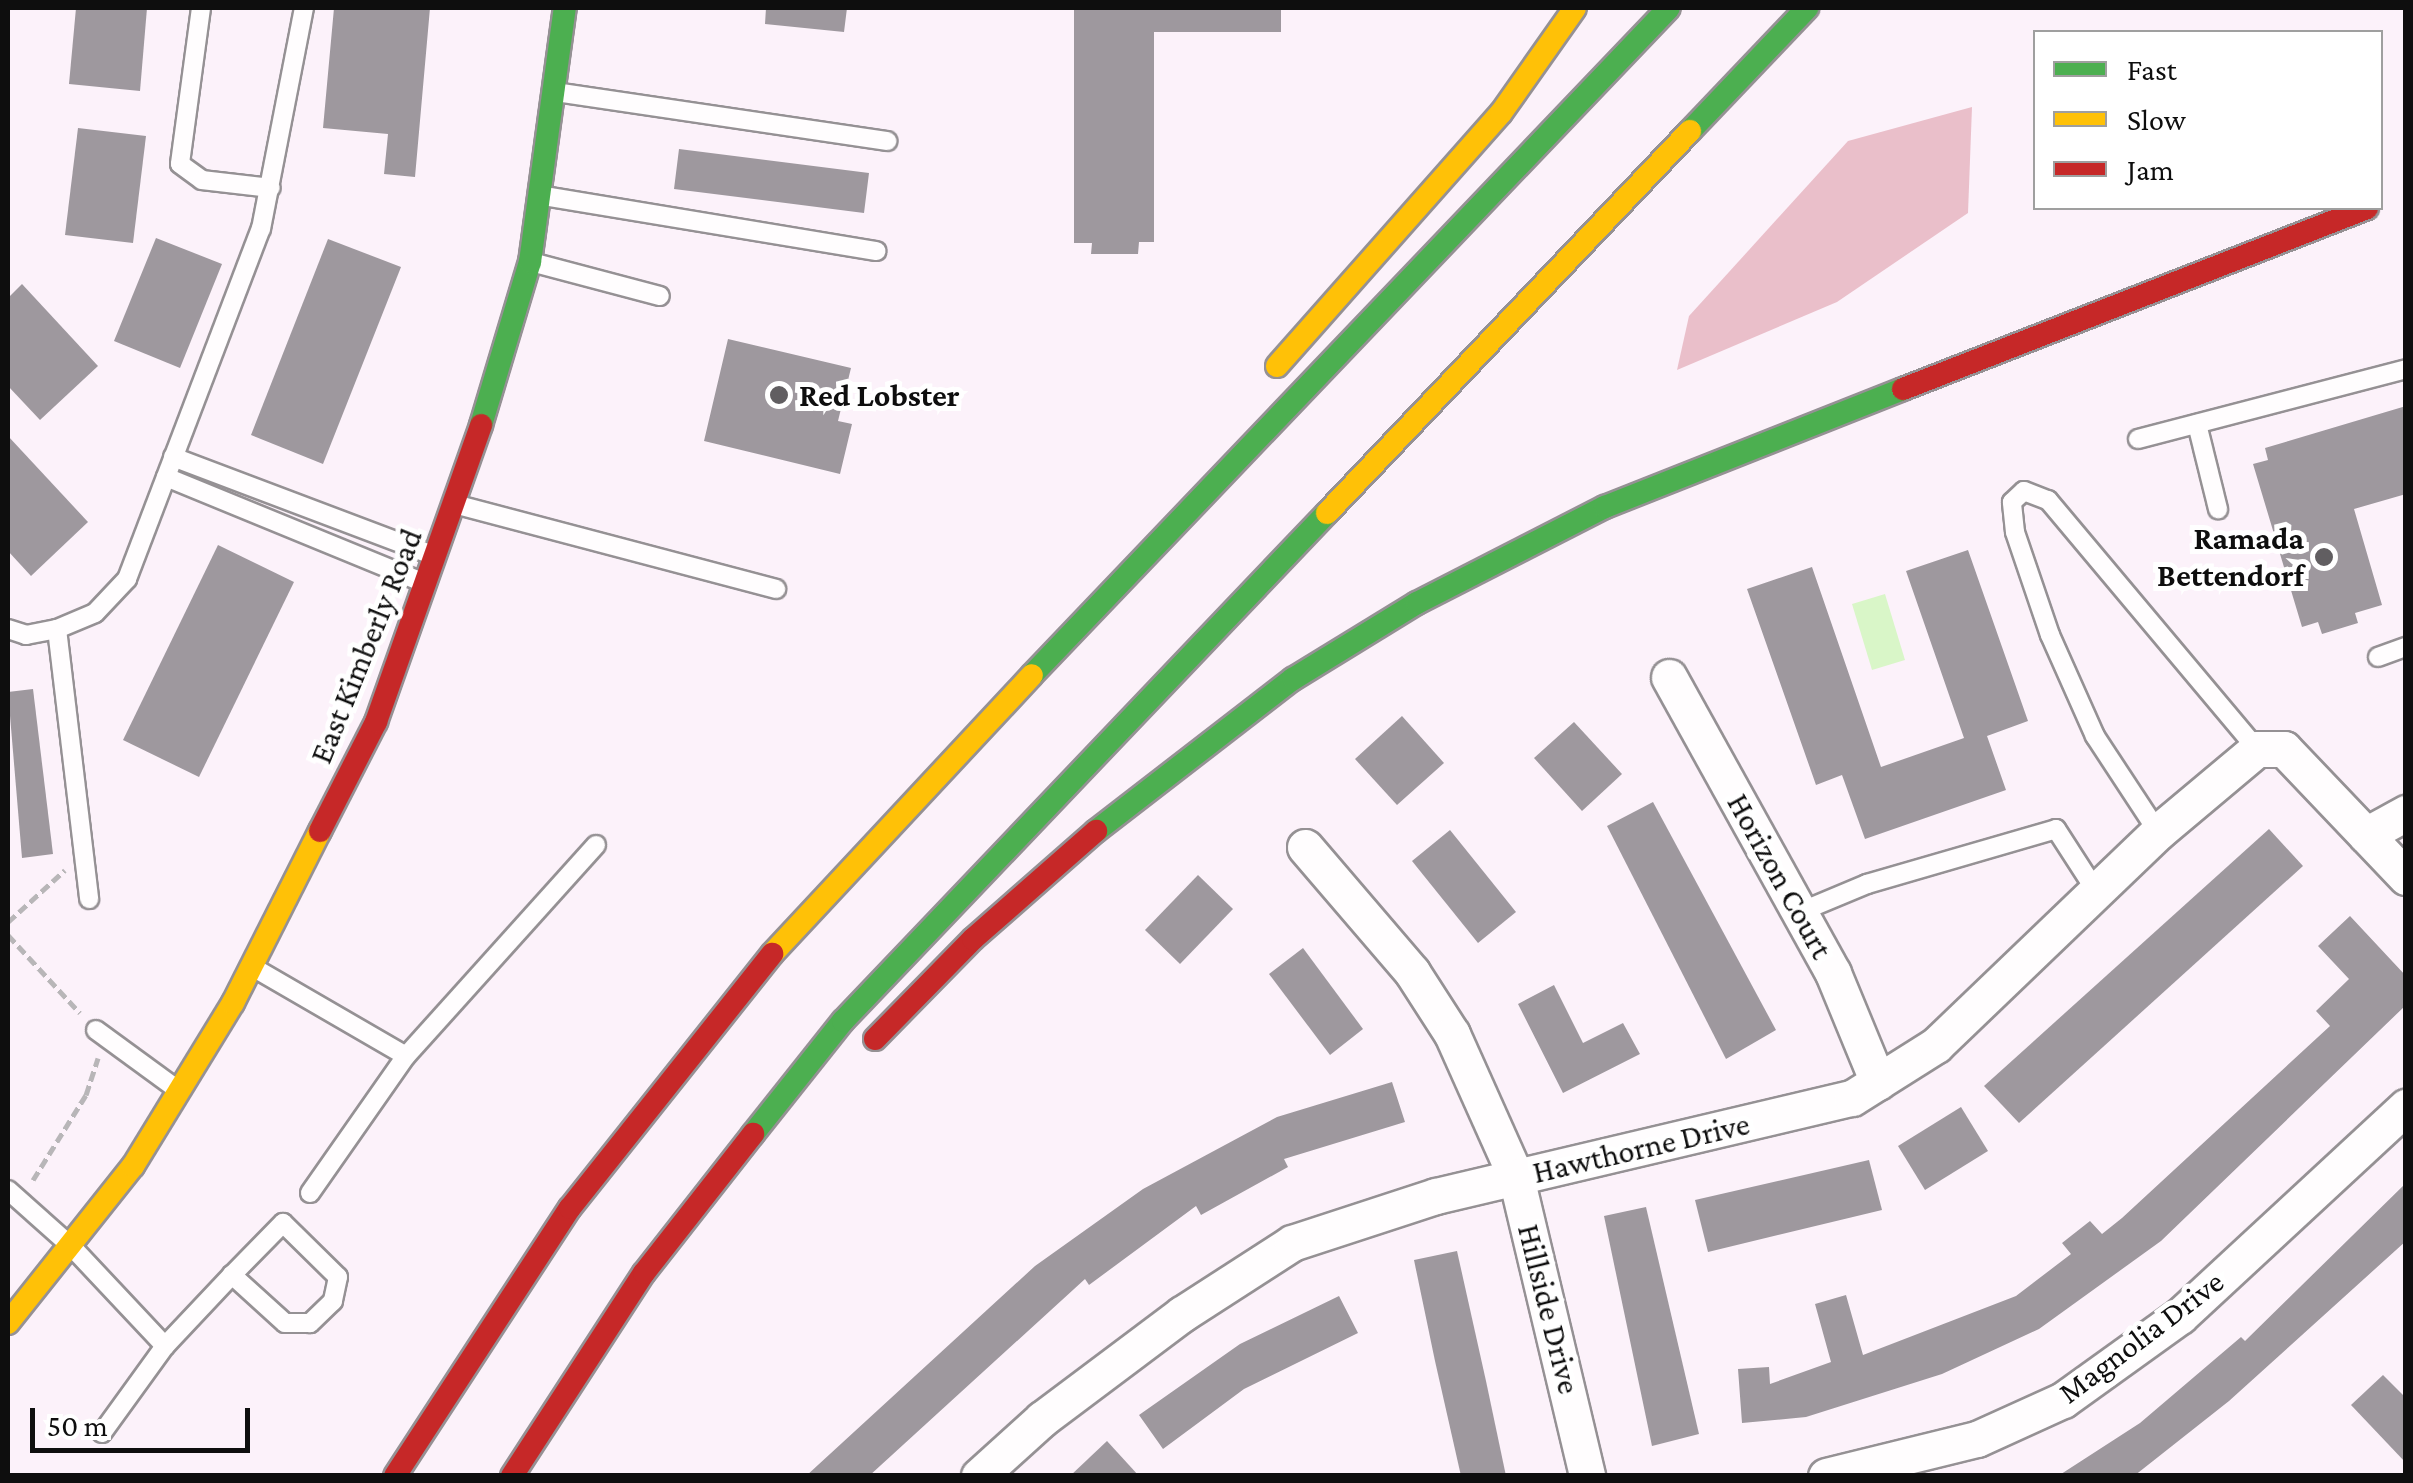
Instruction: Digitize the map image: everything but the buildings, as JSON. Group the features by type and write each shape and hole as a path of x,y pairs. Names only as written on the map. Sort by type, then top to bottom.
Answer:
{"main road":[{"name":"East Kimberly Road","path":"8,1323 72,1247 179,1090 251,966 376,722 457,505 530,262 566,8"},
{"path":"1262,383 1501,112 1575,8"},
{"path":"396,1476 504,1300 689,1054 886,827 1669,8"},
{"path":"512,1476 644,1273 843,1021 1012,837 1807,8"},
{"path":"851,1063 973,938 1122,808 1293,679 1417,604 1605,507 1693,470 2363,210"},
{"path":"1213,484 1232,429"},
{"path":"754,1132 824,1086"}],"street":[{"name":"Horizon Court","path":"1669,677 1800,912 1878,1082"},
{"name":"Hawthorne Drive","path":"979,1476 1042,1419 1182,1314 1292,1243 1516,1177 1852,1098 1936,1046 2158,832 2257,749"},
{"path":"2257,749 2284,749 2406,877"},
{"path":"2366,835 2406,813"},
{"name":"Hillside Drive","path":"1305,848 1422,987 1452,1034 1516,1177 1587,1476"},
{"name":"Magnolia Drive","path":"1826,1476 1977,1439 2063,1400 2180,1316 2406,1108"}],"lane":[{"path":"201,8 180,164 202,180 271,188"},
{"path":"8,629 26,636 57,629 94,613 126,580 271,188 290,56 304,8"},
{"path":"554,92 887,141"},
{"path":"539,195 876,251"},
{"path":"530,262 660,296"},
{"path":"2138,439 2406,369"},
{"path":"2196,424 2218,509"},
{"path":"174,457 438,557"},
{"path":"166,478 428,584"},
{"path":"2158,832 2095,736 2050,636 2015,532 2012,502 2024,490 2048,500 2257,749"},
{"path":"457,505 776,589"},
{"path":"57,629 88,899"},
{"path":"2378,657 2406,647"},
{"path":"1800,912 1867,884 2056,829 2096,890"},
{"path":"310,1193 406,1056 596,845"},
{"path":"251,966 406,1056"},
{"path":"96,1030 179,1090"},
{"path":"13,1196 72,1247 165,1346"},
{"path":"102,1433 165,1346 232,1275 283,1223 338,1277 334,1302 310,1323 285,1323 232,1275"}],"path":[{"path":"8,922 83,854"},
{"path":"8,935 96,1030 98,1060 86,1095 13,1196"}],"shaded area":[{"path":"1972,107 1968,213 1837,302 1677,370 1689,316 1848,141"},
{"path":"1885,594 1905,660 1872,670 1852,604"}],"traffic: fast":[{"path":"481,425 530,262 565,8"},
{"path":"1032,675 1669,8"},
{"path":"1690,131 1807,8"},
{"path":"1096,831 1293,679 1417,603 1605,507 1903,389"},
{"path":"753,1134 843,1021 1327,513"}],"traffic: slow":[{"path":"1277,366 1501,113 1575,8"},
{"path":"1327,513 1690,131"},
{"path":"772,954 1032,675"},
{"path":"8,1323 133,1166 233,1003 320,831"}],"traffic: jam":[{"path":"1903,389 2362,210"},
{"path":"320,831 376,722 481,425"},
{"path":"875,1039 973,939 1096,831"},
{"path":"395,1476 570,1208 772,954"},
{"path":"512,1476 644,1273 753,1134"}],"place":[{"name":"Red Lobster","path":"779,395"},
{"name":"Ramada Bettendorf","path":"2324,557"}]}
